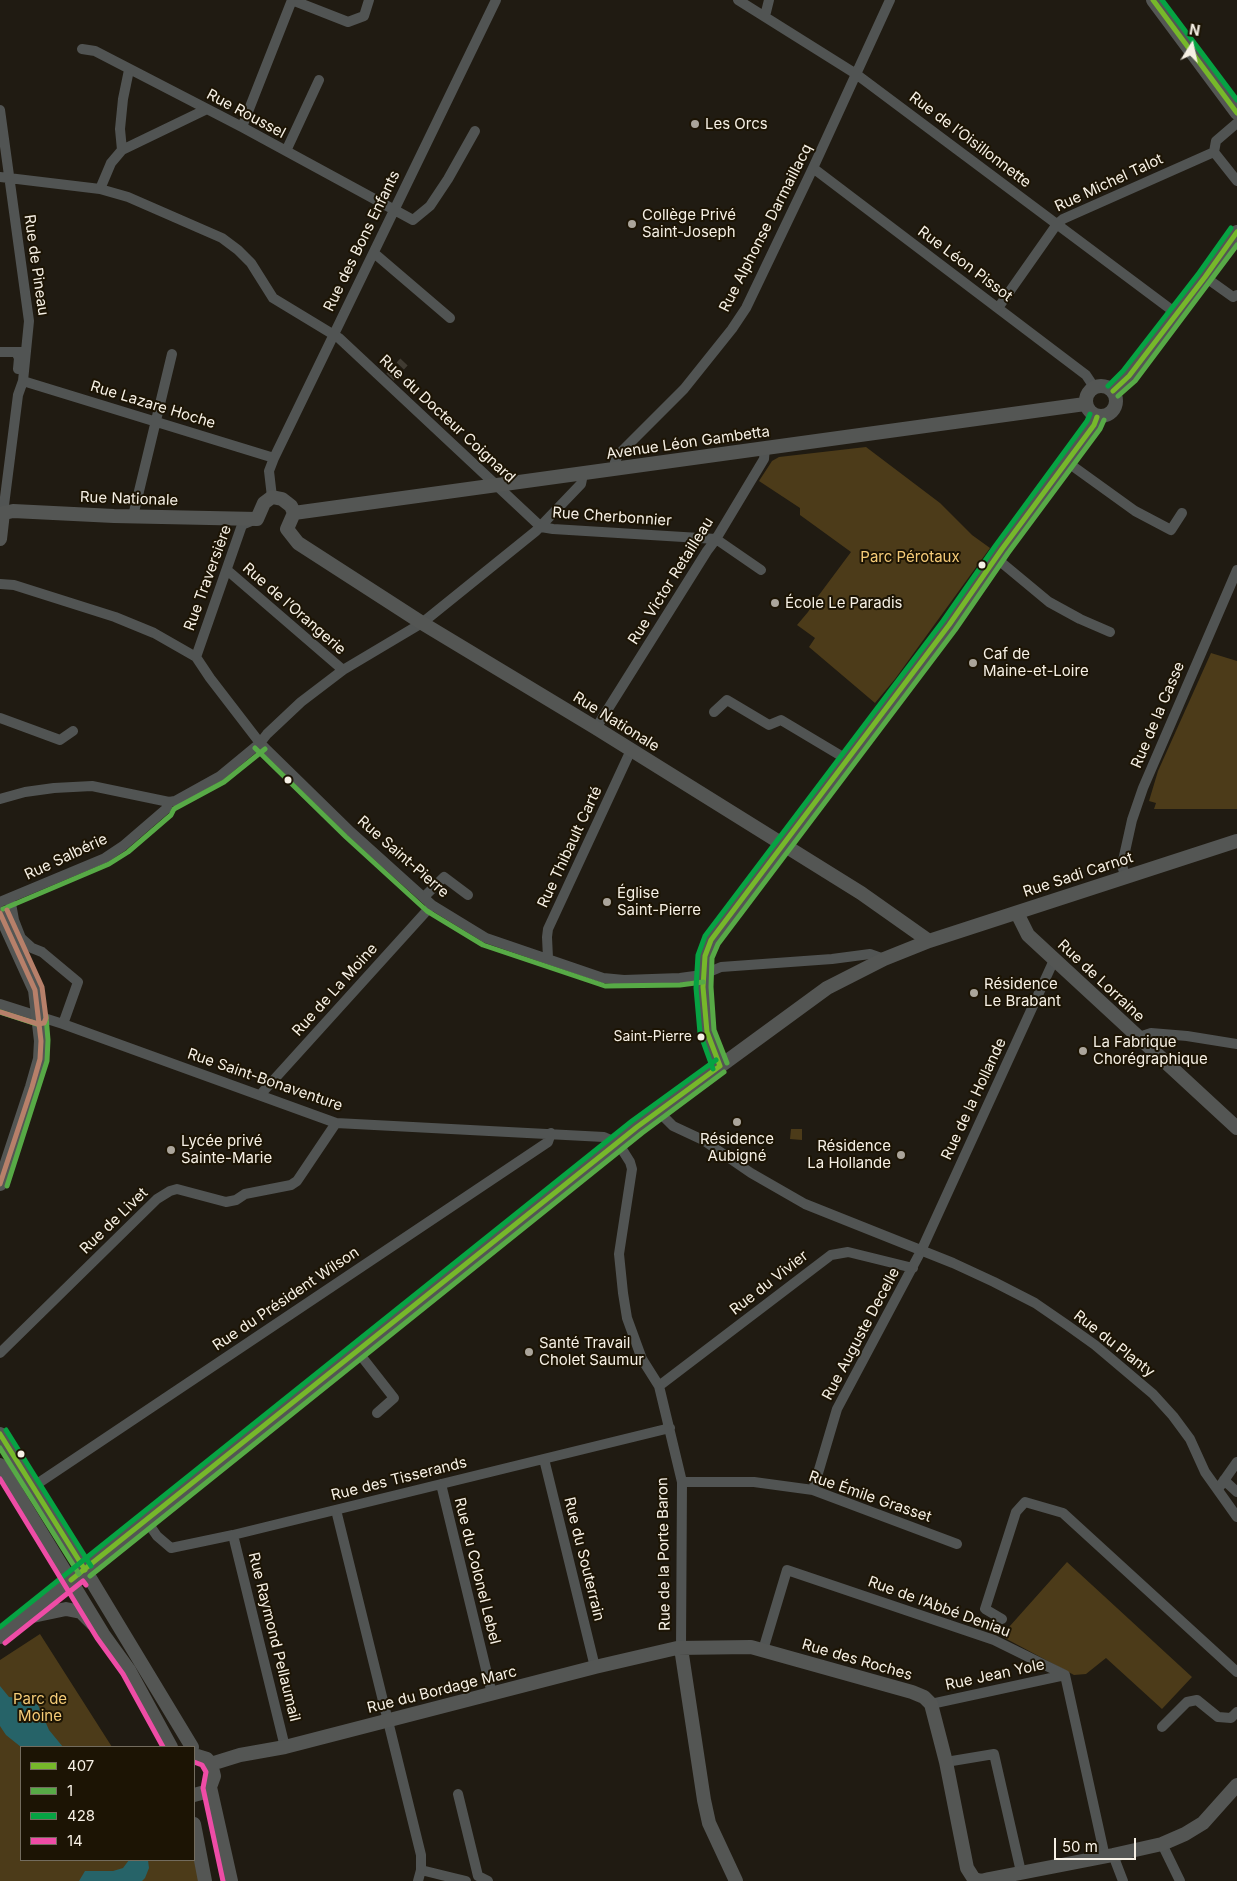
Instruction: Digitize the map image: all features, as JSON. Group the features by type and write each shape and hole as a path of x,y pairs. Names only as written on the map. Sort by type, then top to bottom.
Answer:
{"street":[{"path":"242,127 292,0 348,22 364,16 370,0"},
{"name":"Rue des Bons Enfants","path":"272,498 269,471 274,458 496,0"},
{"name":"Rue de l’Oisillonnette","path":"738,0 856,74 1177,314"},
{"path":"764,16 769,0"},
{"name":"Rue Alphonse Darmaillacq","path":"615,469 618,455 684,389 741,315 814,168 890,0"},
{"path":"1153,0 1237,113"},
{"name":"Rue Roussel","path":"82,49 95,51 242,127 413,220 430,206 448,179 475,131"},
{"path":"122,150 120,129 123,99 129,70"},
{"path":"286,151 319,80"},
{"name":"Rue de Pineau","path":"0,110 5,177 30,321 19,358 18,374 23,381"},
{"path":"100,189 111,163 122,150 207,110"},
{"path":"1237,123 1216,141 1214,152 1237,181"},
{"name":"Rue Michel Talot","path":"998,308 1057,224 1063,219 1214,152"},
{"name":"Rue Léon Pissot","path":"814,168 1086,375 1094,388"},
{"name":"Rue du Docteur Coignard","path":"5,177 100,189 128,197 222,238 251,263 273,298 333,334 387,379 541,527"},
{"path":"1113,391 1129,376 1237,232"},
{"path":"374,253 446,316"},
{"path":"1205,277 1233,297 1237,295"},
{"path":"0,352 21,352"},
{"path":"133,516 172,354"},
{"path":"0,539 1,513 18,395 23,381"},
{"name":"Rue Lazare Hoche","path":"23,381 274,458"},
{"path":"1104,386 1113,391 1116,400 1114,410 1107,416 1097,417 1089,412 1085,404 1087,394 1094,388 1104,386"},
{"name":"Avenue Léon Gambetta","path":"294,514 1085,404"},
{"path":"720,1066 707,1032 702,975 705,956 711,940 784,846 906,680 949,625 1094,425 1097,417"},
{"name":"Rue Victor Retailleau","path":"596,728 716,539 764,459 765,448"},
{"path":"1067,462 1135,511 1170,530 1182,512"},
{"path":"422,623 541,527 581,484 583,474"},
{"path":"257,518 264,503 272,498 282,499 291,506 294,514"},
{"name":"Rue Nationale","path":"1,513 13,510 133,516 257,518"},
{"name":"Rue Nationale","path":"294,514 287,529 298,543 422,623 596,728 861,893 929,941"},
{"name":"Rue Traversière","path":"196,657 242,525 257,518"},
{"name":"Rue Cherbonnier","path":"541,527 716,539"},
{"path":"716,539 760,570"},
{"path":"996,558 1049,602 1080,619 1110,632"},
{"name":"Rue de l’Orangerie","path":"227,570 343,670"},
{"name":"Rue de la Casse","path":"1125,876 1122,865 1132,820 1146,782 1237,570"},
{"path":"0,584 14,585 115,617 154,633 196,657"},
{"name":"Rue Salbérie","path":"0,902 106,858 166,809 169,802 175,801 220,776 260,744 267,734 301,702 343,670 422,623"},
{"name":"Rue Saint-Pierre","path":"196,657 260,744 351,832 432,905 486,938 607,979 671,978 702,975 721,967 832,959 870,954 884,959"},
{"path":"714,712 727,700 769,725 781,720 848,760"},
{"path":"0,718 60,740 73,731"},
{"name":"Rue Thibault Carté","path":"548,958 548,929 631,750"},
{"path":"0,799 26,792 54,788 92,786 169,802"},
{"name":"Rue Sadi Carnot","path":"0,1637 618,1143 828,988 884,959 929,941 1237,841"},
{"path":"424,897 444,876 468,895"},
{"path":"10,898 14,920 21,938 32,948 42,952 78,982 63,1024"},
{"name":"Rue de La Moine","path":"260,1095 432,905"},
{"name":"Rue de Lorraine","path":"1017,912 1028,935 1237,1128"},
{"path":"0,913 35,990 41,1041 40,1059 0,1184"},
{"name":"Rue de la Hollande","path":"921,1251 1054,960"},
{"name":"Rue Saint-Bonaventure","path":"0,1004 63,1024 336,1123 551,1133 604,1137 618,1143"},
{"path":"1139,1037 1151,1033 1187,1036 1237,1044"},
{"name":"Rue du Planty","path":"659,1112 672,1126 703,1140 752,1174 805,1204 994,1282 1035,1303 1095,1345 1153,1394 1173,1416 1190,1439 1205,1472 1237,1517"},
{"name":"Rue de Livet","path":"0,1353 157,1199 170,1191 178,1189 226,1202 236,1200 245,1194 291,1185 297,1181 336,1123"},
{"name":"Rue du Président Wilson","path":"34,1486 548,1142 551,1133"},
{"name":"Rue de la Porte Baron","path":"618,1143 630,1162 632,1169 619,1254 623,1294 628,1318 642,1359 659,1386 682,1482 681,1648 709,1823 736,1881"},
{"name":"Rue Auguste Decelle","path":"813,1490 837,1409 921,1251"},
{"name":"Rue du Vivier","path":"659,1386 831,1255 848,1252 913,1268"},
{"path":"358,1352 394,1398 377,1413"},
{"name":"Rue des Tisserands","path":"146,1520 157,1536 171,1548 233,1535 670,1428"},
{"path":"0,1434 34,1486 190,1746"},
{"name":"Rue du Souterrain","path":"544,1458 595,1667"},
{"path":"1218,1489 1237,1462"},
{"path":"0,1465 103,1634 129,1670 170,1746"},
{"path":"1224,1480 1237,1492"},
{"name":"Rue Émile Grasset","path":"682,1482 754,1482 813,1490 957,1544"},
{"name":"Rue du Colonel Lebel","path":"441,1484 492,1694"},
{"path":"1002,1619 985,1609 1016,1512 1025,1502 1063,1513 1237,1672"},
{"path":"336,1510 422,1855 422,1870 418,1881"},
{"name":"Rue Raymond Pellaumail","path":"233,1535 286,1747"},
{"name":"Rue de l’Abbé Deniau","path":"763,1650 787,1570 994,1640 1065,1675"},
{"path":"25,1617 66,1609 74,1610 87,1617 103,1634"},
{"name":"Rue des Roches","path":"681,1648 751,1647 912,1692 924,1697 931,1704"},
{"name":"Rue du Bordage Marc","path":"211,1764 286,1747 595,1667 681,1648"},
{"path":"1065,1675 1109,1856 1123,1881"},
{"name":"Rue Jean Yole","path":"931,1704 1065,1675"},
{"path":"1162,1727 1187,1702 1197,1700 1218,1717 1231,1718 1237,1712"},
{"path":"931,1704 946,1762 971,1880 981,1881 1162,1844 1185,1834 1203,1823 1237,1785"},
{"path":"195,1753 211,1764 214,1776 210,1787 205,1792 195,1796"},
{"path":"946,1762 994,1754 1021,1872"},
{"path":"210,1787 231,1881"},
{"path":"458,1794 478,1876"},
{"path":"195,1829 206,1881"},
{"path":"1162,1844 1180,1881"},
{"path":"422,1870 466,1880 478,1876 488,1881"}],"green space":[{"name":"Parc Pérotaux","path":"866,447 940,503 972,535 990,548 895,679 875,703 809,647 815,638 797,625 851,552 800,515 800,508 759,481 772,461 779,457"},
{"path":"1211,653 1237,661 1237,809 1154,809 1156,803 1149,801 1158,771"},
{"path":"791,1129 802,1129 802,1140 790,1139"},
{"path":"1067,1562 1192,1677 1162,1709 1106,1658 1086,1674 1074,1675 1001,1636"},
{"name":"Parc de Moine","path":"40,1634 111,1746 20,1746 20,1861 195,1861 195,1854 200,1881 0,1881 0,1660"}],"water":[{"path":"0,1686 9,1697 29,1699 38,1705 49,1730 62,1746 20,1746 6,1735 0,1726"},
{"path":"128,1861 148,1861 149,1868 142,1881 79,1881 85,1871 113,1871 123,1868"}],"tunnel":[{"path":"390,377 404,362"}],"transit line":[{"name":"407","path":"1153,0 1237,113"},
{"name":"428","path":"1162,0 1237,100"},
{"name":"428","path":"1108,386 1123,371 1199,273 1231,228"},
{"name":"407","path":"1113,391 1129,376 1237,232"},
{"name":"1","path":"1118,396 1135,381 1237,245"},
{"name":"428","path":"713,1069 700,1033 696,988 698,955 705,936 943,621 1087,421 1090,414"},
{"name":"407","path":"720,1066 707,1032 703,987 705,956 711,940 949,625 1002,549 1094,425 1097,417"},
{"name":"1","path":"727,1063 714,1030 711,987 712,958 718,944 955,630 1008,553 1100,429 1104,420"},
{"name":"1","path":"255,748 346,837 427,911 483,945 605,986 680,985 703,982"},
{"name":"1","path":"3,909 109,864 128,852 171,815 174,809 224,782 265,749"},
{"path":"0,1012 38,1024 44,1023 46,1018 42,987 7,910"},
{"path":"0,913 35,990 41,1041 40,1059 32,1087 0,1184"},
{"name":"1","path":"0,1012 37,1024"},
{"name":"1","path":"7,1186 47,1061 46,1016"},
{"name":"428","path":"0,1627 632,1121 716,1060"},
{"name":"407","path":"71,1580 637,1127 720,1066"},
{"name":"1","path":"90,1576 642,1133 724,1072"},
{"name":"428","path":"6,1430 91,1566"},
{"name":"407","path":"0,1434 85,1570"},
{"name":"1","path":"0,1448 79,1574"},
{"name":"14","path":"0,1479 97,1638 123,1674 162,1746"},
{"name":"14","path":"5,1643 83,1581 86,1585"},
{"name":"14","path":"195,1762 202,1765 206,1772 203,1788 223,1881"}],"place":[{"name":"Les Orcs","path":"695,124"},
{"name":"Collège Privé Saint-Joseph","path":"632,224"},
{"name":"École Le Paradis","path":"775,603"},
{"name":"Caf de Maine-et-Loire","path":"973,663"},
{"name":"Église Saint-Pierre","path":"607,902"},
{"name":"Résidence Le Brabant","path":"974,993"},
{"name":"Saint-Pierre","path":"701,1037"},
{"name":"La Fabrique Chorégraphique","path":"1083,1051"},
{"name":"Résidence Aubigné","path":"737,1122"},
{"name":"Lycée privé Sainte-Marie","path":"171,1150"},
{"name":"Résidence La Hollande","path":"901,1155"},
{"name":"Santé Travail Cholet Saumur","path":"529,1352"}]}
